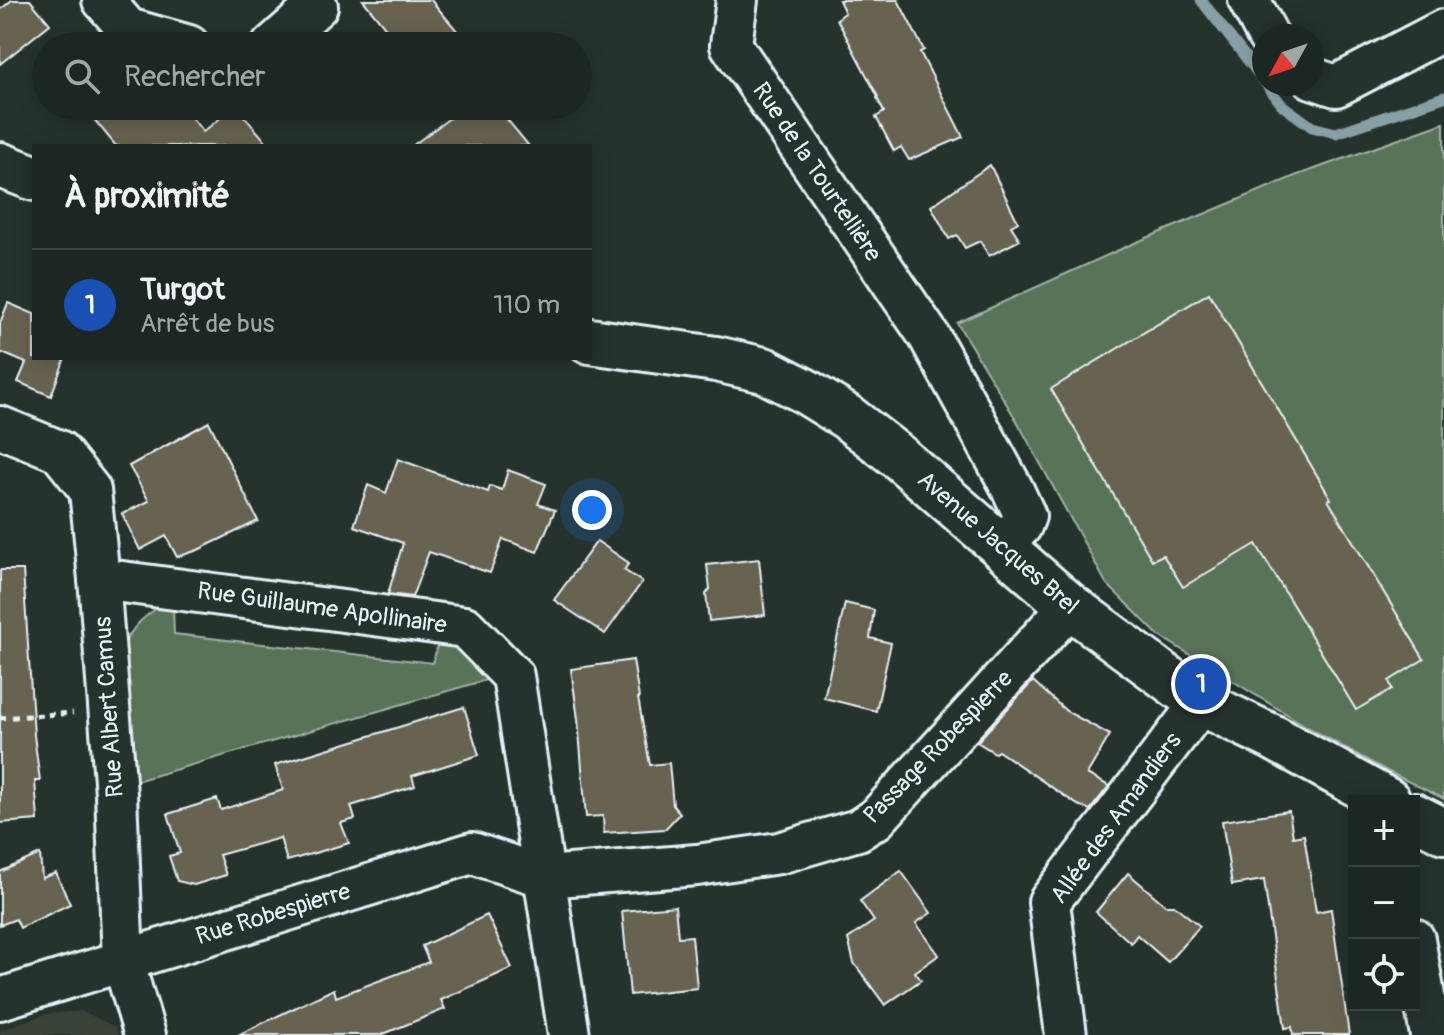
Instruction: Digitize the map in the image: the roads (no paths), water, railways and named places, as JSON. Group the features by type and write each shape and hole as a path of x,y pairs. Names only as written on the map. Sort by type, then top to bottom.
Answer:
{"main road":[{"path":"0,165 32,177"},
{"name":"Avenue Jacques Brel","path":"592,341 716,359 764,370 805,391 847,417 900,458 1070,606 1201,703 1274,738 1370,795"}],"street":[{"path":"103,0 128,29 139,32"},
{"path":"288,32 317,6 314,0"},
{"name":"Rue de la Tourtellière","path":"737,0 731,45 929,336 1012,488 1025,516 1021,526 1000,546"},
{"path":"1249,0 1262,24"},
{"path":"1324,82 1336,86 1444,30"},
{"name":"Rue Albert Camus","path":"0,427 59,451 90,490 116,794 123,961 145,1035"},
{"name":"Rue Guillaume Apollinaire","path":"99,579 465,627 513,676 569,1035"},
{"name":"Passage Robespierre","path":"545,877 697,865 779,853 858,830 876,819 1070,606"},
{"name":"Allée des Amandiers","path":"1066,1035 1049,902 1201,703"},
{"name":"Rue Robespierre","path":"0,999 472,853 545,877"},
{"path":"1420,973 1431,1035"}],"waterway":[{"path":"1201,0 1252,66"},
{"path":"1275,96 1282,105 1312,127 1336,133 1444,97"}],"place":[{"name":"Turgot","path":"1201,684"}]}
